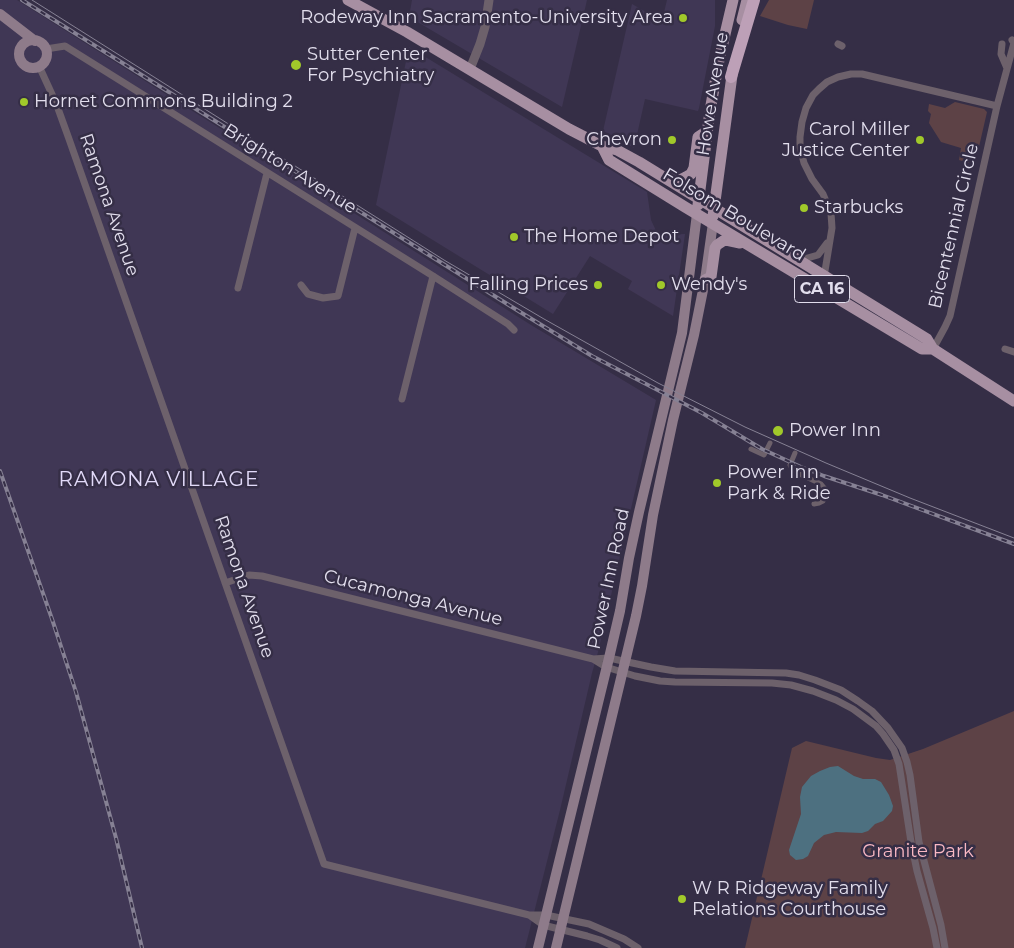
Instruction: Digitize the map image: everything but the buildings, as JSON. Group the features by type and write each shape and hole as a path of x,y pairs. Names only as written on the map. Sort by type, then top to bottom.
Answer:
{"highway":[{"path":"731,77 754,0"}],"main road":[{"name":"Folsom Boulevard","path":"348,0 407,32 544,115 602,146 617,150 699,199 927,339 932,349 1014,401"},
{"name":"Howe Avenue","path":"697,214 718,60 733,0"},
{"name":"Howe Avenue","path":"712,223 731,77 747,0"},
{"path":"0,14 46,49 44,62 32,68 24,65 19,53 21,47 27,42 35,41"},
{"path":"0,20 18,35 21,47"},
{"path":"659,175 680,180 691,174 694,168 698,137 707,131"},
{"name":"Folsom Boulevard","path":"602,146 609,160 922,349 932,349"},
{"name":"Power Inn Road","path":"538,948 608,663 639,512 682,333 697,214"},
{"name":"Power Inn Road","path":"556,948 642,586 653,515 705,280 712,223"},
{"path":"705,280 710,277 715,248 720,243 726,240 749,245"}],"street":[{"path":"470,69 483,36 489,0"},
{"name":"Bicentennial Circle","path":"932,349 946,328 950,316 997,106 1014,43 1012,40"},
{"name":"Brighton Avenue","path":"46,49 65,46 508,324 514,330"},
{"path":"1007,69 1001,54 1002,46 1012,50"},
{"name":"Ramona Avenue","path":"39,66 56,103 69,139 324,864 529,915 546,915 589,924 624,939 638,948"},
{"path":"824,277 832,218 824,194 812,179 804,163 800,147 802,122 806,108 813,95 833,79 844,75 862,74 997,106"},
{"path":"238,288 267,173"},
{"path":"301,285 308,294 323,298 338,296 355,228"},
{"path":"796,259 818,255 831,236"},
{"path":"402,399 432,276"},
{"path":"1006,349 1014,352"},
{"path":"751,449 764,455 770,443"},
{"path":"796,453 790,465 793,471 825,487 823,500 814,504"},
{"name":"Cucamonga Avenue","path":"225,583 249,576 262,576 624,667 676,671 772,672 799,676 841,690 872,711 902,748 907,762 919,842 941,925 945,948"},
{"name":"Cucamonga Avenue","path":"624,667 649,679 674,682 772,683 791,685 814,691 836,700 853,709 876,726 891,746 899,764 912,849 934,928 937,948"},
{"name":"Ramona Avenue","path":"529,915 543,926 588,936 617,948"}],"shaded area":[{"path":"0,0 17,0 531,325 656,400 598,652 525,948 0,948"},
{"path":"412,0 587,0 562,107 409,17"},
{"path":"667,0 715,0 715,26 699,108 698,111 645,99 634,148 603,131 632,4 662,21"},
{"path":"409,47 647,192 651,220 658,235 685,234 673,316 628,289 632,281 590,256 553,314 376,205"}],"green space":[{"path":"769,0 814,0 807,29 760,16"},
{"path":"955,102 984,109 987,112 978,151 970,152 969,163 959,160 961,148 941,142 929,123 931,114 928,111 929,104 945,108"},
{"name":"Granite Park","path":"1014,711 1014,948 745,948 792,748 806,741 890,760 923,749"}],"water":[{"path":"838,766 854,776 863,779 875,779 881,782 889,795 893,806 892,811 883,821 875,824 868,831 862,833 836,832 824,835 814,843 808,856 796,860 790,855 789,850 801,814 800,797 802,787 811,776 830,767"}],"tram line":[{"path":"32,0 444,260 658,383 745,427 826,463 1014,538"}],"railway":[{"path":"22,0 592,356 702,413 762,449 801,467 1014,544"},
{"path":"0,471 76,692 116,838 142,948"}],"place":[{"name":"Rodeway Inn Sacramento-University Area","path":"683,18"},
{"name":"Sutter Center For Psychiatry","path":"296,65"},
{"name":"Hornet Commons Building 2","path":"24,102"},
{"name":"Chevron","path":"672,140"},
{"name":"Carol Miller Justice Center","path":"920,140"},
{"name":"Starbucks","path":"804,208"},
{"name":"The Home Depot","path":"514,237"},
{"name":"Falling Prices","path":"598,285"},
{"name":"Wendy's","path":"661,285"},
{"name":"Power Inn","path":"778,431"},
{"name":"Power Inn Park & Ride","path":"717,483"},
{"name":"W R Ridgeway Family Relations Courthouse","path":"682,899"}],"district":[{"name":"RAMONA VILLAGE","path":"159,480"}]}
